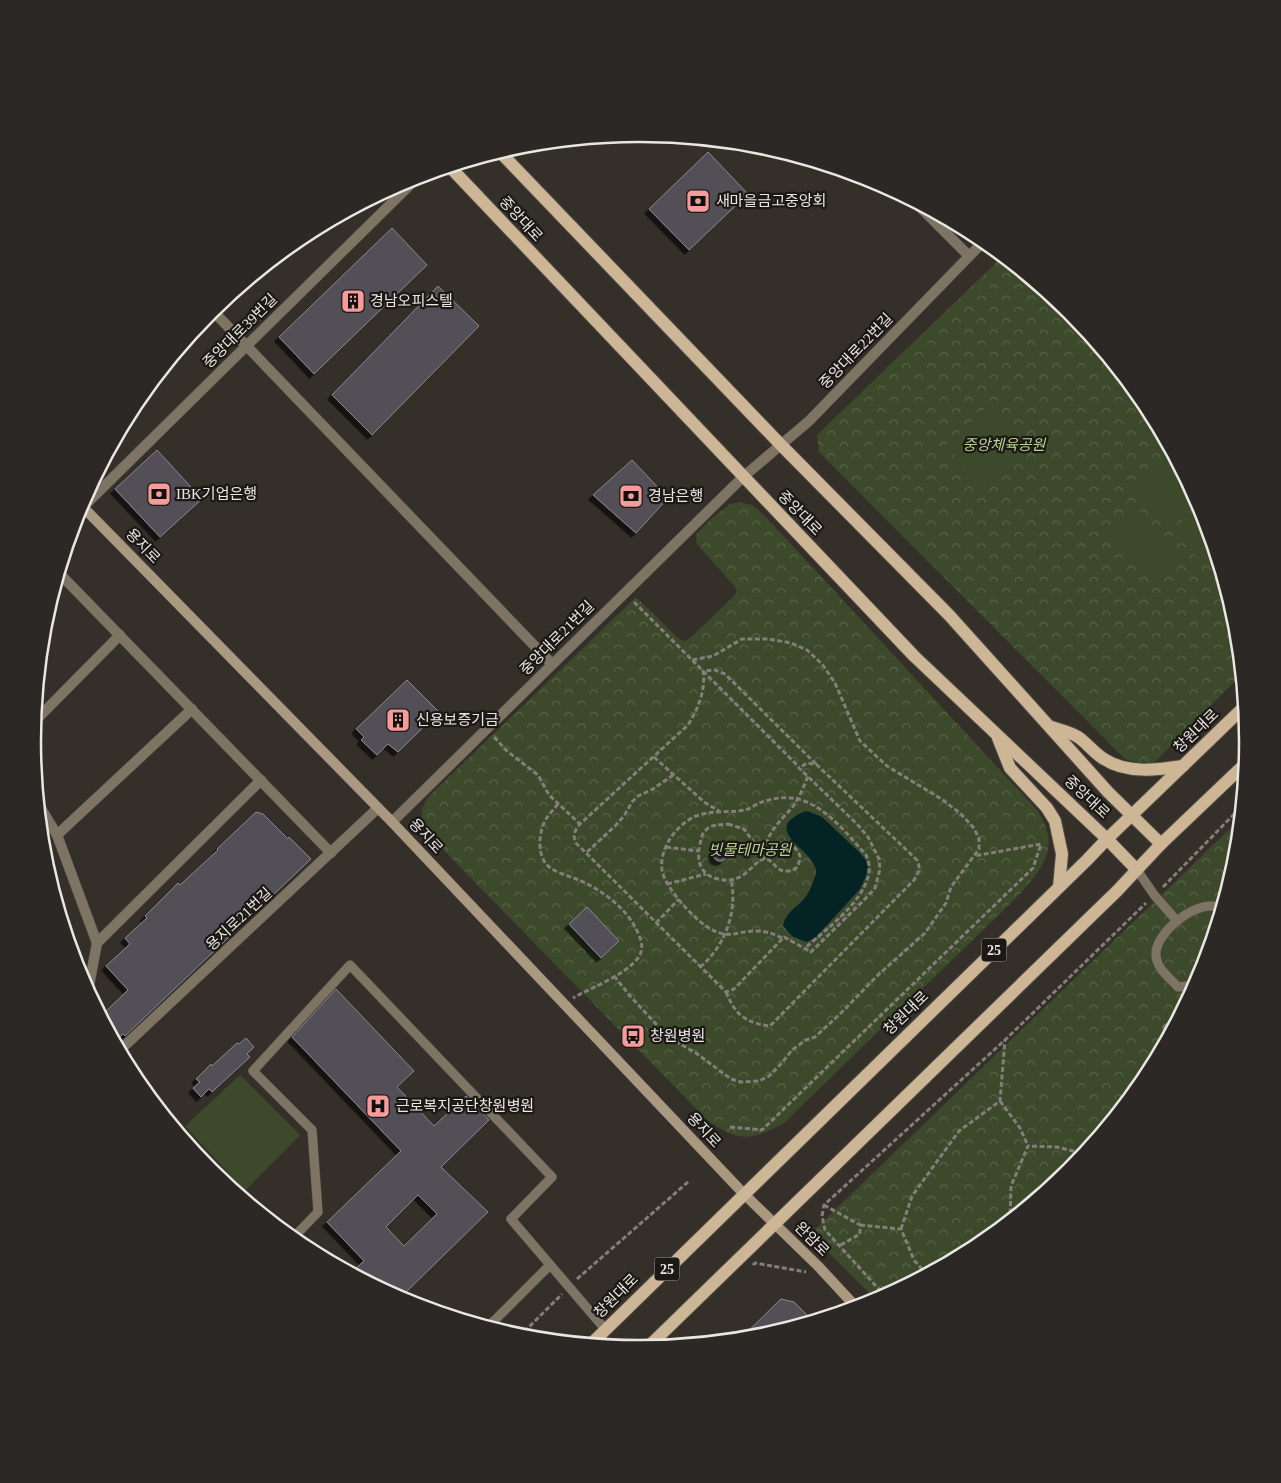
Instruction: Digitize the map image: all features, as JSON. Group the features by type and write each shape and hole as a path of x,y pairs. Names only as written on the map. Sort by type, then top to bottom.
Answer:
{"main road":[{"name":"중앙대로","path":"506,158 781,445 949,615 1108,792 1162,844"},
{"name":"중앙대로","path":"455,172 914,656 1107,839 1137,870"},
{"name":"용지로","path":"87,511 392,822 743,1193"},
{"name":"창원대로","path":"595,1339 1239,712"},
{"path":"1049,726 1078,737 1105,760 1116,765 1143,770 1159,770 1183,766"},
{"path":"996,733 1010,768 1047,808 1055,821 1062,854 1059,887"},
{"path":"655,1340 1239,770"},
{"name":"완암로","path":"743,1193 775,1223 851,1302"}],"street":[{"name":"중앙대로39번길","path":"96,493 401,192"},
{"path":"931,218 969,256"},
{"name":"중앙대로22번길","path":"743,477 809,421 978,247"},
{"path":"218,317 552,664"},
{"name":"중앙대로21번길","path":"392,822 743,477"},
{"path":"64,578 332,853"},
{"path":"42,713 120,635"},
{"path":"57,835 192,709"},
{"path":"97,943 261,780"},
{"name":"용지로21번길","path":"125,1046 378,808"},
{"path":"46,816 57,835 97,943 90,979"}],"lane":[{"path":"1137,870 1155,896 1177,921"},
{"path":"1188,985 1178,986 1161,970 1155,956 1159,940 1177,921 1198,907 1216,906"},
{"path":"298,1233 318,1212 312,1130 253,1071 350,965 552,1176 511,1219 605,1329"},
{"path":"494,1322 550,1265"}],"path":[{"path":"625,592 857,824 868,837 880,859 880,869 875,888 811,952 788,938 782,938 766,932 756,931 724,935 705,926 667,884 662,870 666,848 671,838 688,820 705,814 746,810 769,799 798,799 824,811 866,855 870,862 870,870 868,882 853,904 805,948"},
{"path":"614,976 668,1036 731,1078 741,1082 759,1081 769,1076 782,1064 792,1050 806,1040 815,1037 878,975 925,933 946,903 951,887 979,849 979,838 973,827 961,814 943,800 886,766 860,740 835,683 822,664 807,650 769,639 742,639 713,656 692,660"},
{"path":"715,670 725,674 917,860 920,867 914,880 770,1026 750,1022 735,1011 726,992 574,838 574,834 580,824 688,725 698,708 703,688 703,671 715,670"},
{"path":"486,729 506,751 538,775 549,795 580,824"},
{"path":"654,756 704,802 719,812"},
{"path":"799,768 807,763 817,765"},
{"path":"587,852 616,826 638,796 653,789 673,775"},
{"path":"765,859 766,845 773,830 798,799 808,776"},
{"path":"558,804 546,819 542,829 541,855 547,865 604,894 630,920 642,942 638,958 614,976 564,1003"},
{"path":"1155,896 1236,813"},
{"path":"719,824 728,824 744,829 755,844 766,845 789,843 794,847 800,858 798,865 788,871 778,869 769,860 765,859 761,860 747,873 732,880 718,880 707,874 700,866 698,860 702,835 710,826 719,824"},
{"path":"730,1127 762,1130 1033,868 1041,844 973,856"},
{"path":"666,848 698,851"},
{"path":"726,854 765,853"},
{"path":"667,884 707,874"},
{"path":"700,967 713,956 724,935 734,896 732,880"},
{"path":"656,923 680,899"},
{"path":"881,1290 824,1230 822,1216 824,1206 1005,1040 1135,913"},
{"path":"726,992 734,989 782,938"},
{"path":"1005,1040 1000,1101 1020,1128 1028,1146 1012,1186 1010,1213"},
{"path":"922,1270 914,1260 901,1229 912,1196 959,1131 1000,1101"},
{"path":"1028,1146 1057,1147 1077,1152"},
{"path":"526,1329 569,1286 688,1182"},
{"path":"824,1206 860,1225 901,1229"},
{"path":"839,1246 860,1234 860,1225"},
{"path":"755,1263 809,1272"}],"green space":[{"name":"중앙체육공원","path":"998,261 1036,291 1091,346 1139,409 1159,442 1178,476 1208,549 1228,625 1236,680 1150,767 1125,759 819,452 817,435"},
{"path":"987,407 1025,448 983,487 946,446"},
{"path":"1168,459 1190,503 1168,526 1135,492"},
{"name":"빗물테마공원","path":"740,502 752,505 766,517 1037,810 1048,834 1048,845 1042,865 1019,895 784,1123 763,1133 745,1137 728,1133 708,1121 423,829 421,816 428,797 636,597 679,639 684,641 689,639 735,595 737,591 735,587 696,541 697,533 712,518 730,504"},
{"path":"1136,508 1184,557 1155,586 1107,537"},
{"path":"1193,510 1209,554 1201,562 1172,531"},
{"path":"1234,825 1219,897 1208,934 1178,1007 1139,1074 1116,1106 1091,1137 1064,1165 1036,1192 973,1240 906,1279 871,1295 810,1234"},
{"path":"240,1075 300,1135 245,1191 185,1126"}],"water":[{"path":"807,811 822,817 858,851 868,866 860,889 816,937 807,942 793,937 783,926 788,914 807,895 816,875 814,863 792,840 786,829 792,818"}],"building":[{"name":"새마을금고중앙회","path":"708,152 748,194 689,250 649,209"},
{"name":"경남오피스텔","path":"392,228 427,265 314,374 279,337"},
{"path":"438,286 479,326 372,435 332,395"},
{"name":"IBK기업은행","path":"157,450 202,499 160,537 115,489"},
{"name":"경남은행","path":"632,460 668,498 636,533 593,495"},
{"name":"신용보증기금","path":"407,680 439,712 398,752 388,744 377,755 361,740 364,737 356,729"},
{"path":"256,812 263,814 311,859 125,1036 123,1034 120,1037 106,1012 128,990 106,966 130,944 125,938 147,918 145,916 178,883 180,885"},
{"path":"720,847 725,849 727,854 725,859 720,861 715,859 713,854 715,849"},
{"path":"587,907 619,941 601,958 569,924"},
{"path":"336,989 414,1071 397,1087 434,1126 466,1096 489,1120 441,1167 488,1212 406,1293 356,1268 364,1261 327,1222 401,1151 292,1037","holes":["418,1195 437,1214 404,1246 386,1227"]},
{"path":"246,1038 254,1047 247,1054 250,1057 212,1092 209,1089 201,1097 193,1088 200,1082 196,1079 211,1064 212,1066 237,1043 239,1044"},
{"path":"781,1299 794,1302 808,1316 796,1320 749,1331"}],"place":[{"name":"새마을금고중앙회","path":"698,201"},
{"name":"경남오피스텔","path":"353,301"},
{"name":"IBK기업은행","path":"159,494"},
{"name":"경남은행","path":"631,496"},
{"name":"신용보증기금","path":"398,720"},
{"name":"창원병원","path":"633,1036"},
{"name":"근로복지공단창원병원","path":"378,1106"}]}
